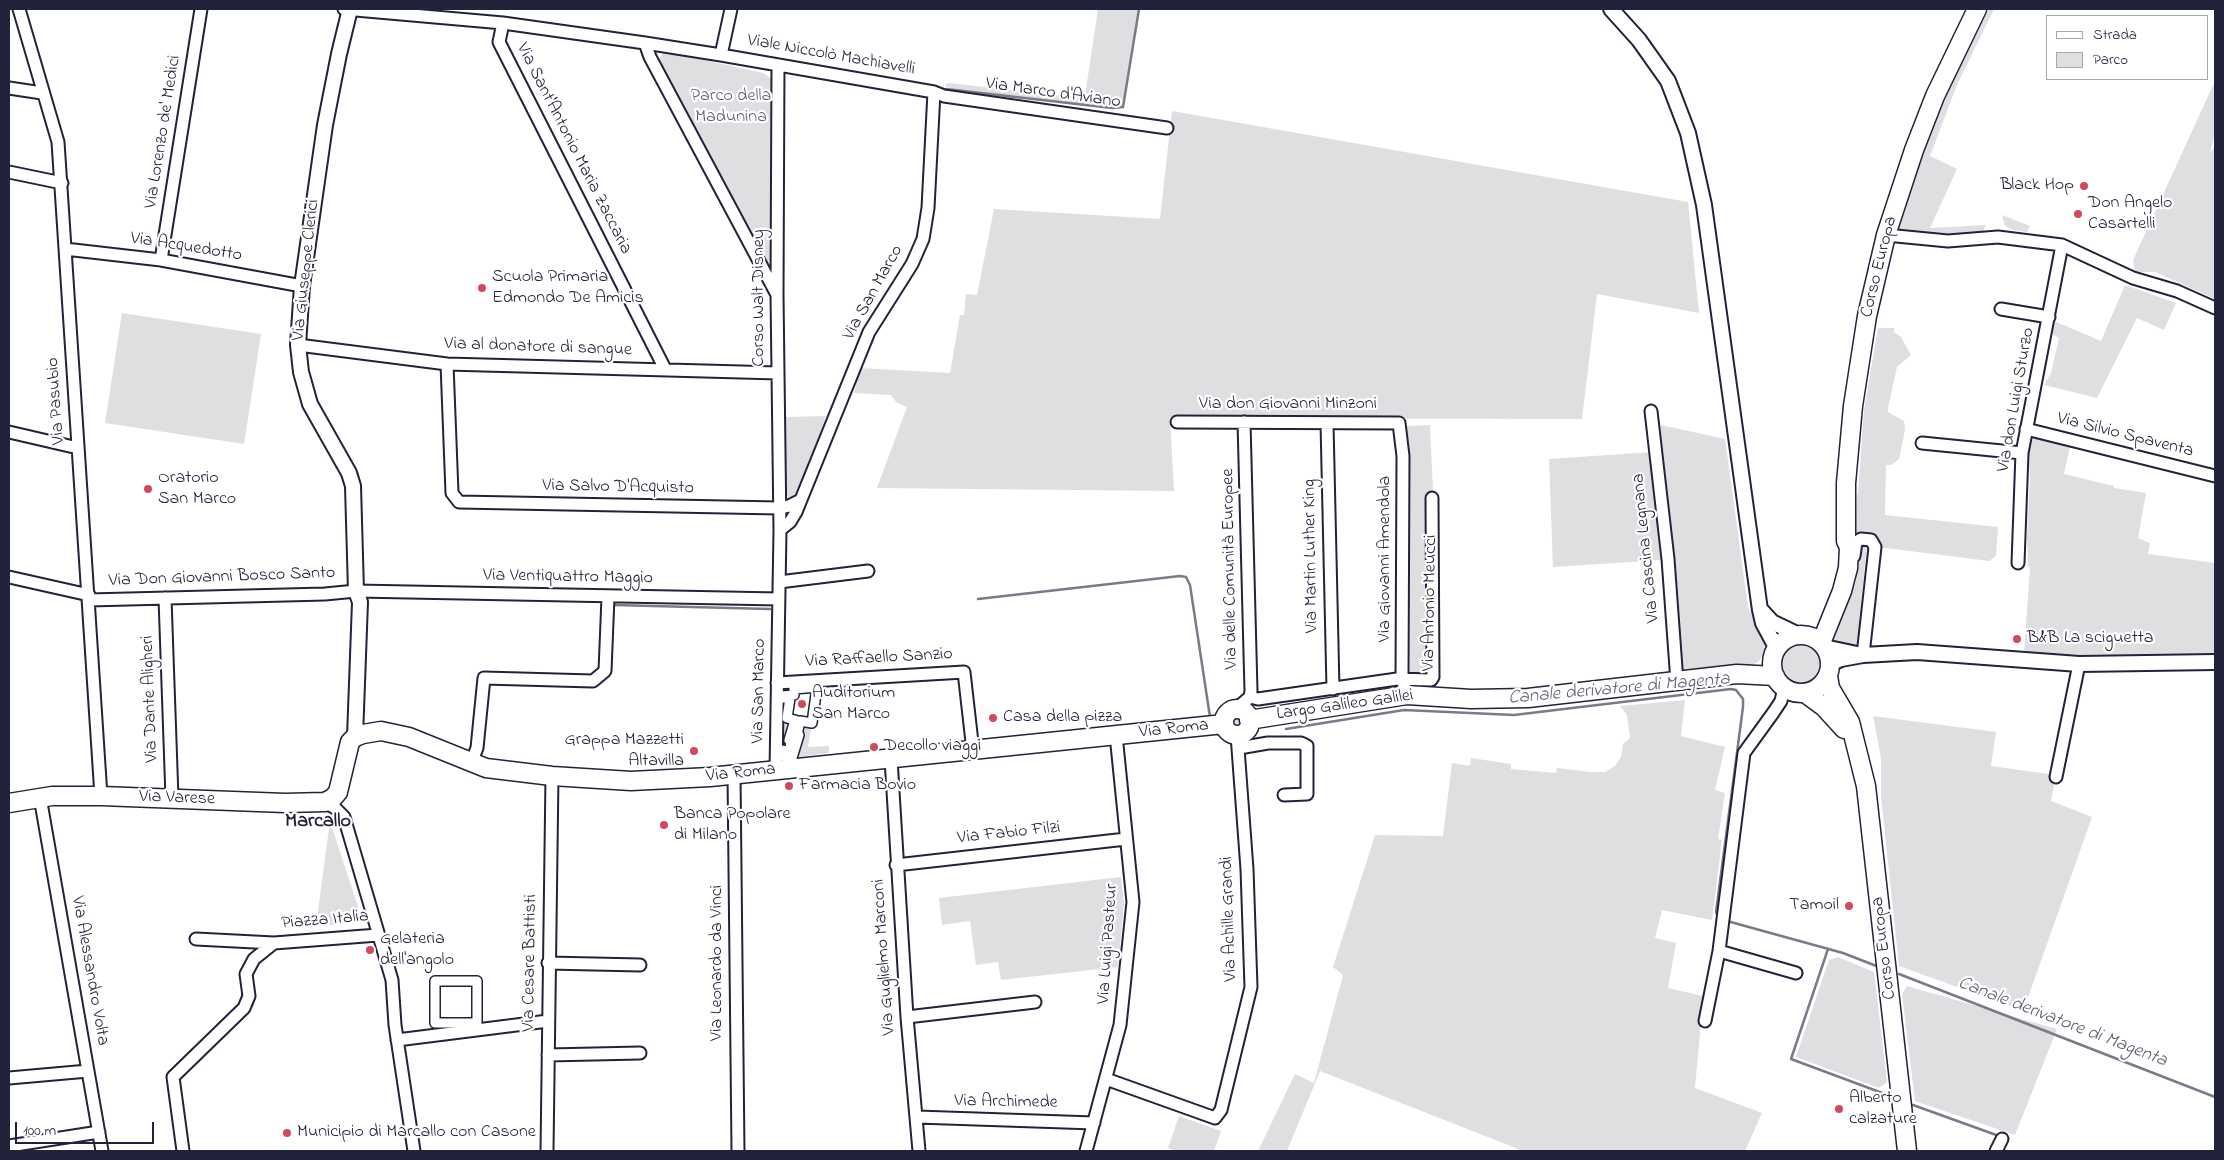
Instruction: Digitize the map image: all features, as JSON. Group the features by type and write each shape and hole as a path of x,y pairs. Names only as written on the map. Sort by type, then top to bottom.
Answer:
{"main road":[{"name":"Corso Europa","path":"1823,645 1848,568 1846,483 1853,406 1867,316 1886,235 1914,150 1935,96 1977,9"},
{"name":"Corso Europa","path":"1801,635 1818,621 1827,603 1838,572 1841,548 1846,541"},
{"path":"1801,635 1813,638 1823,645 1829,670 1822,684 1814,690 1794,692 1779,681 1773,660 1776,651 1790,637 1801,635"},
{"name":"Via Antonio Meucci","path":"1440,697 1471,699 1528,698 1737,674 1758,666 1776,651"},
{"name":"Corso Europa","path":"1829,670 1830,688 1850,722 1857,745 1867,795 1907,1151"},
{"name":"Via Antonio Meucci","path":"1737,674 1779,681"},
{"name":"Largo Galileo Galilei","path":"1243,714 1405,687 1440,697"},
{"name":"Corso Europa","path":"1805,692 1836,719 1857,745"},
{"path":"1228,712 1243,714 1245,732 1238,741 1224,724 1228,712"},
{"name":"Via Roma","path":"355,737 381,731 402,735 486,768 552,776 651,781 973,751 1224,724"},
{"name":"Via Giuseppe Clerici","path":"325,802 336,796 347,749 355,737"},
{"name":"Via Varese","path":"9,802 40,797 101,796 285,803 325,802"}],"street":[{"name":"Via Pasubio","path":"19,9 42,93 58,142 101,796"},
{"name":"Via Lorenzo de' Medici","path":"161,260 201,9"},
{"name":"Viale Niccolò Machiavelli","path":"348,9 503,23 645,43 934,92"},
{"name":"Via Giuseppe Clerici","path":"348,9 325,124 302,286 298,345 301,372 310,404 349,473 353,486 356,591 360,602 355,737"},
{"name":"Viale Niccolò Machiavelli","path":"722,55 731,9"},
{"path":"1612,9 1639,40 1668,81 1688,133 1704,205 1760,610 1763,623 1776,651"},
{"name":"Via Sant'Antonio Maria Zaccaria","path":"503,23 499,42 665,369"},
{"path":"645,43 650,58 777,294"},
{"name":"Corso Walt Disney","path":"778,65 777,294 780,530"},
{"path":"9,88 42,93"},
{"name":"Via Marco d'Aviano","path":"934,92 944,96 1167,128"},
{"name":"Via San Marco","path":"776,770 780,530 790,522 801,500 870,332 912,264 923,238 928,208 934,92"},
{"path":"9,172 62,183"},
{"path":"1886,235 1948,241 1998,237 2062,245 2133,278 2177,291 2215,308"},
{"name":"Via don Luigi Sturzo","path":"2018,563 2022,453 2062,245"},
{"name":"Via Acquedotto","path":"65,249 161,260 302,286"},
{"path":"2001,309 2049,317"},
{"name":"Via al donatore di sangue","path":"298,345 448,364 665,369 778,374"},
{"name":"Via Salvo D'Acquisto","path":"448,364 452,493 456,500 462,503 780,508"},
{"name":"Via Cascina Legnana","path":"1651,411 1668,559 1677,682"},
{"name":"Via don Giovanni Minzoni","path":"1177,422 1398,423"},
{"name":"Via delle Comunità Europee","path":"1244,422 1250,697"},
{"name":"Via Martin Luther King","path":"1327,423 1333,689"},
{"name":"Via Giovanni Amendola","path":"1398,423 1403,456 1405,687"},
{"name":"Via Silvio Spaventa","path":"2026,429 2215,476"},
{"path":"9,432 78,448"},
{"path":"1922,443 2022,453"},
{"name":"Via Antonio Meucci","path":"1405,687 1430,680 1433,677 1432,498"},
{"path":"780,508 801,500"},
{"path":"1835,609 1841,605 1851,583 1856,542 1861,538 1871,540 1875,547 1863,655"},
{"path":"779,582 868,571"},
{"name":"Via Don Giovanni Bosco Santo","path":"9,578 89,598 325,594 356,591"},
{"name":"Via Ventiquattro Maggio","path":"356,591 779,599"},
{"path":"471,763 477,748 484,678 594,681 600,677 606,664 608,597"},
{"name":"Via Dante Aligheri","path":"165,598 172,798"},
{"path":"1760,610 1772,622 1801,635"},
{"path":"1823,645 1863,655"},
{"path":"1829,670 1841,659 1863,655 1917,652 2079,664 2215,662"},
{"path":"2056,777 2079,664"},
{"name":"Via Raffaello Sanzio","path":"777,683 964,672 973,751"},
{"path":"1705,1021 1719,951 1744,753 1781,701 1779,681"},
{"path":"817,687 812,723 800,720 797,735 799,735 792,758 786,758 781,750 787,751 790,749 791,741 789,740 795,720 787,718 790,698 781,698 781,696 794,695 794,689 817,687"},
{"name":"Largo Galileo Galilei","path":"1250,697 1258,699 1333,689 1405,687"},
{"path":"1243,714 1250,697"},
{"name":"Via Luigi Pasteur","path":"1086,1151 1124,1006 1133,902 1116,736"},
{"path":"1238,741 1301,743 1307,746 1308,794 1284,795"},
{"name":"Via Achille Grandi","path":"1106,1079 1215,1118 1220,1110 1251,987 1247,869 1238,741"},
{"name":"Via Guglielmo Marconi","path":"891,759 896,865 907,1017 920,1151"},
{"name":"Via Leonardo da Vinci","path":"734,774 738,1151"},
{"name":"Via Cesare Battisti","path":"547,1151 548,963 552,776"},
{"name":"Via Alessandro Volta","path":"40,797 102,1151"},
{"name":"Piazza Italia","path":"183,1151 173,1077 244,1008 249,996 246,974 254,959 274,943 378,936 344,817 325,802"},
{"name":"Via Fabio Filzi","path":"896,865 1126,839"},
{"path":"378,936 392,980 398,1040 414,1151"},
{"path":"196,939 274,943"},
{"path":"1719,951 1796,973"},
{"path":"548,963 640,965"},
{"path":"435,981 477,981 477,1023 434,1023 435,981"},
{"path":"907,1017 1035,1002"},
{"path":"398,1040 548,1021"},
{"path":"548,1055 640,1053"},
{"path":"9,1078 88,1071"},
{"name":"Via Archimede","path":"917,1117 1094,1124"},
{"path":"9,1146 99,1132"},
{"path":"1996,1151 2002,1139"}],"green space":[{"path":"1098,9 1138,9 1123,101 1085,96"},
{"path":"1989,9 1994,9 1957,85 1930,156 1957,169 1930,228 1986,225 1981,235 1953,238 1899,233 1898,230 1918,168 1942,104"},
{"name":"Parco della Madunina","path":"664,51 763,73 772,79 772,271 659,59"},
{"path":"2215,81 2215,134 2210,153 2215,145 2215,299 2155,272 2135,272 2133,260"},
{"path":"949,83 1123,104 1121,107 1110,107 952,89 944,85"},
{"path":"1172,111 1688,202 1699,313 1597,294 1582,419 1170,418 1174,491 877,488 907,407 896,402 891,395 854,393 860,368 950,373 960,315 964,315 966,294 977,295 994,209 1160,219"},
{"path":"2002,215 2030,226 2027,232 2013,230 2005,226"},
{"path":"2125,285 2176,303 2164,330 2137,318 2097,398 2044,385 2051,373 2059,338 2053,335 2054,321 2101,341"},
{"path":"122,313 261,334 244,444 105,423"},
{"path":"1878,328 1894,328 1894,332 1901,337 1911,355 1897,367 1888,408 1888,412 1904,421 1905,430 1899,459 1891,465 1886,465 1885,515 1998,527 1996,556 1989,561 1878,547 1873,537 1868,534 1856,535 1857,494 1864,410"},
{"path":"826,416 801,487 794,496 790,497 786,495 785,417"},
{"path":"1430,425 1433,492 1428,493 1428,674 1410,674 1408,446 1406,426"},
{"path":"1661,425 1725,439 1748,607 1764,639 1765,649 1764,655 1758,662 1747,668 1680,675 1658,436"},
{"path":"2035,438 2070,446 2064,474 2114,486 2114,488 2146,493 2138,538 2150,543 2148,554 2215,563 2215,657 2070,659 2024,654 2030,568 2028,566 2027,536 2030,477 2028,450 2032,440"},
{"path":"1653,452 1662,560 1553,567 1549,459"},
{"path":"1860,544 1867,544 1858,648 1833,642 1832,640 1833,632 1856,582"},
{"path":"1805,642 1813,645 1819,651 1822,663 1819,675 1813,681 1797,684 1789,681 1783,675 1780,659 1783,651 1789,645"},
{"path":"781,698 790,698 787,718 795,720 790,749 781,750"},
{"path":"1685,700 1681,736 1725,747 1715,790 1725,793 1718,839 1722,840 1712,920 1662,910 1655,938 1676,943 1668,988 1707,997 1701,1022 1695,1088 1762,1113 1745,1151 1518,1151 1518,1149 1320,1071 1287,1151 1258,1151 1295,1074 1314,1083 1343,975 1333,967 1375,835 1443,836 1452,763 1470,766 1471,758 1511,764 1511,769 1556,773 1557,768 1605,772 1615,766 1621,757 1623,744 1630,738 1627,715 1620,706"},
{"path":"1236,714 1244,722 1236,730 1228,722"},
{"path":"1873,716 1996,732 1991,766 2056,775 2051,801 2092,817 2025,1006 2026,1012 1899,966 1881,796 1881,758"},
{"path":"800,721 812,723 808,747 829,746 829,753 792,758"},
{"path":"330,821 363,922 316,926"},
{"path":"1121,877 1124,903 1118,967 1001,980 998,962 976,965 970,921 942,925 939,898"},
{"path":"1838,957 1874,972 1887,1082 1879,1088 1796,1057 1829,960"},
{"path":"1907,986 2057,1029 2015,1135 1915,1101 1902,994"},
{"path":"1179,1116 1221,1131 1214,1151 1177,1151 1168,1148"}],"waterway":[{"path":"946,89 1112,108 1123,107 1139,9"},
{"name":"Canale derivatore di Magenta","path":"978,599 1180,576 1186,577 1190,585 1210,717"},
{"name":"Canale derivatore di Magenta","path":"614,605 770,609"},
{"name":"Canale derivatore di Magenta","path":"1286,729 1404,710 1514,715 1731,689 1736,690 1743,699 1743,707 1716,912 1719,919"},
{"name":"Canale derivatore di Magenta","path":"1727,921 1843,953 1879,967"},
{"path":"1828,949 1791,1059 1893,1097"},
{"name":"Canale derivatore di Magenta","path":"1899,974 2215,1097"},
{"path":"1913,1105 1999,1136"}],"place":[{"name":"Black Hop","path":"2084,186"},
{"name":"Don Angelo Casartelli","path":"2078,214"},
{"name":"Scuola Primaria Edmondo De Amicis","path":"482,288"},
{"name":"Oratorio San Marco","path":"148,489"},
{"name":"B&B La sciguetta","path":"2017,639"},
{"name":"Auditorium San Marco","path":"802,704"},
{"name":"Casa della pizza","path":"993,718"},
{"name":"Decollo viaggi","path":"874,747"},
{"name":"Grappa Mazzetti Altavilla","path":"694,751"},
{"name":"Farmacia Bovio","path":"789,786"},
{"name":"Banca Popolare di Milano","path":"664,825"},
{"name":"Tamoil","path":"1849,906"},
{"name":"Gelateria dell'angolo","path":"370,950"},
{"name":"Alberto calzature","path":"1839,1109"},
{"name":"Municipio di Marcallo con Casone","path":"287,1133"}],"district":[{"name":"Marcallo","path":"318,823"}]}
